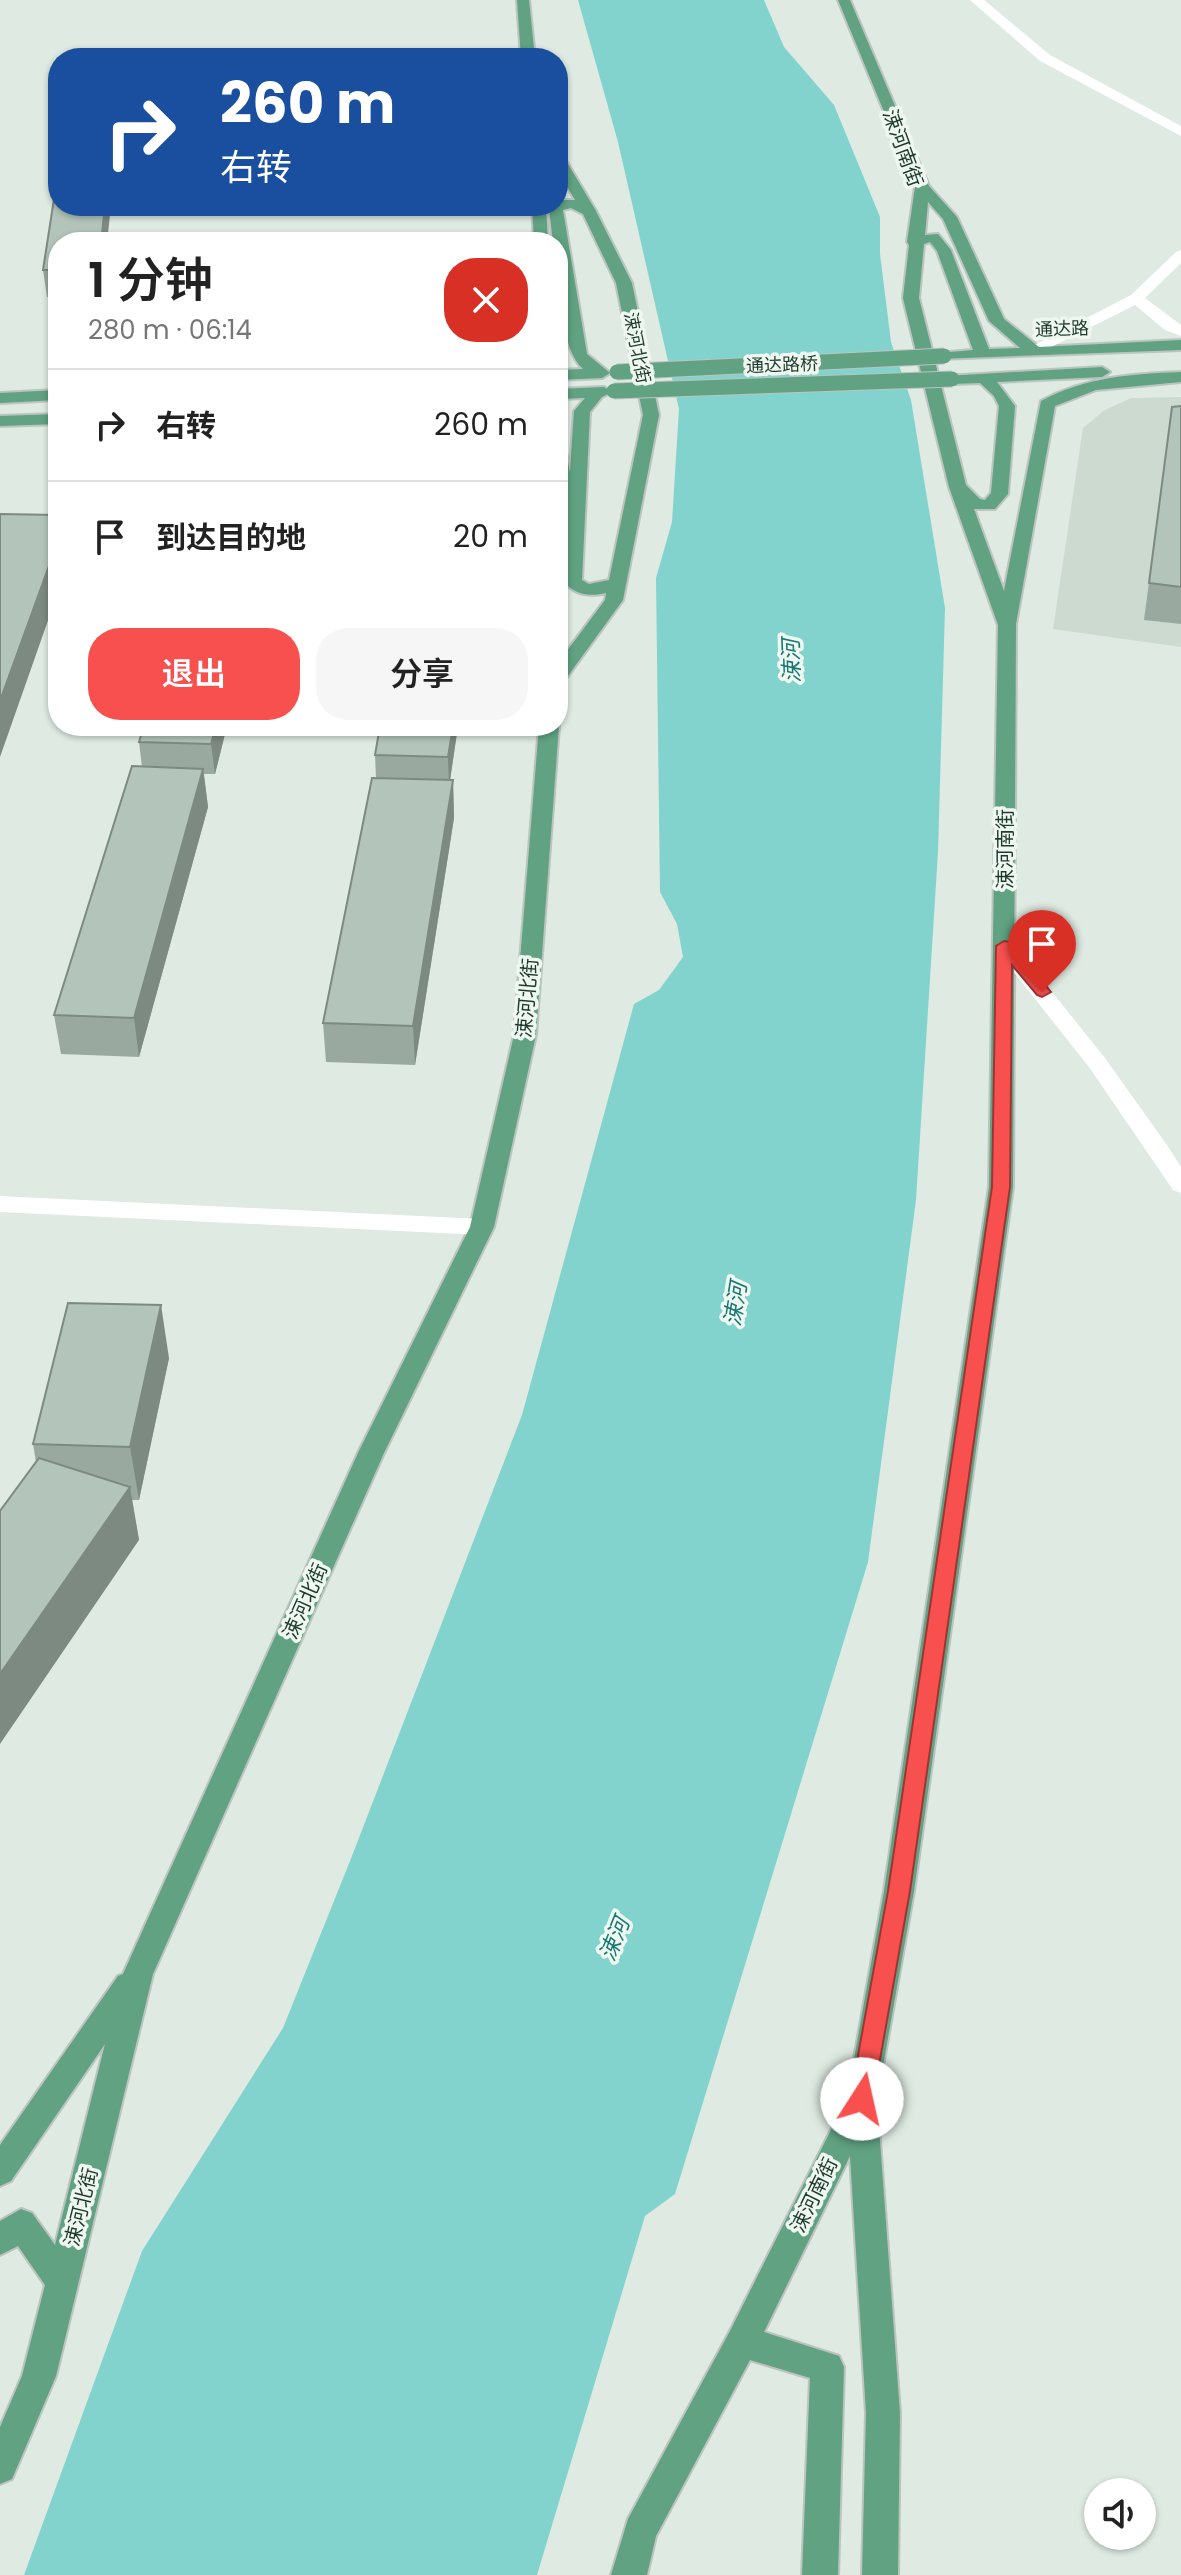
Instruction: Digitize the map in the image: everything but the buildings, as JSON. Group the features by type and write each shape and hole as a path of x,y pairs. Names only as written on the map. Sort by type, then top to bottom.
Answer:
{"main road":[{"path":"523,0 527,48"},
{"name":"涑河南街","path":"629,2575 640,2531 742,2342 862,2099 899,1891 1001,1187 1007,625 958,487 911,298 914,242 922,187 844,0"},
{"name":"涑河北街","path":"568,176 624,283 651,415 614,600 568,662"},
{"path":"922,187 950,217 997,321 1033,350"},
{"path":"568,204 589,211"},
{"path":"914,242 933,237 944,250 982,353"},
{"path":"568,295 579,354 598,373"},
{"name":"通达路","path":"944,356 1181,345"},
{"name":"通达路桥","path":"598,373 944,356"},
{"path":"983,377 1181,369"},
{"path":"568,374 598,373"},
{"path":"958,487 975,504 989,505 999,494 1007,406 1001,394 983,377"},
{"name":"通达路桥","path":"606,392 983,377"},
{"path":"1007,625 1047,404 1068,391 1134,379 1181,377"},
{"path":"606,392 582,411 573,582 580,589 593,590 607,589 618,583"},
{"path":"568,394 606,392"},
{"path":"0,398 48,396"},
{"path":"0,421 48,419"},
{"name":"涑河北街","path":"0,2467 39,2376 138,1974 371,1453 482,1227 525,1035 548,736"},
{"path":"0,2171 138,1974"},
{"path":"862,2099 883,2413 880,2575"},
{"path":"0,2240 21,2224 62,2281"},
{"path":"742,2342 827,2367 820,2575"}],"street":[{"path":"976,0 1045,58 1181,132"},
{"path":"1033,350 1136,298 1181,255"},
{"path":"1136,298 1171,327 1181,331"},
{"path":"1004,946 1061,1015 1152,1138 1181,1185"},
{"path":"0,1204 482,1227"}],"shaded area":[{"path":"1181,397 1181,647 1053,629 1083,428 1105,410 1131,398"}],"water":[{"name":"涑河","path":"578,0 764,0 784,47 834,105 880,217 880,254 891,342 911,400 945,608 938,852 916,1200 868,1562 675,2194 645,2216 537,2575 24,2575 142,2251 283,2028 522,1415 634,1004 659,990 683,957 677,924 660,892 656,578 672,522 679,409 618,142"}],"route":[{"path":"862,2099 899,1891 1001,1187 1004,946 1042,992"}]}
